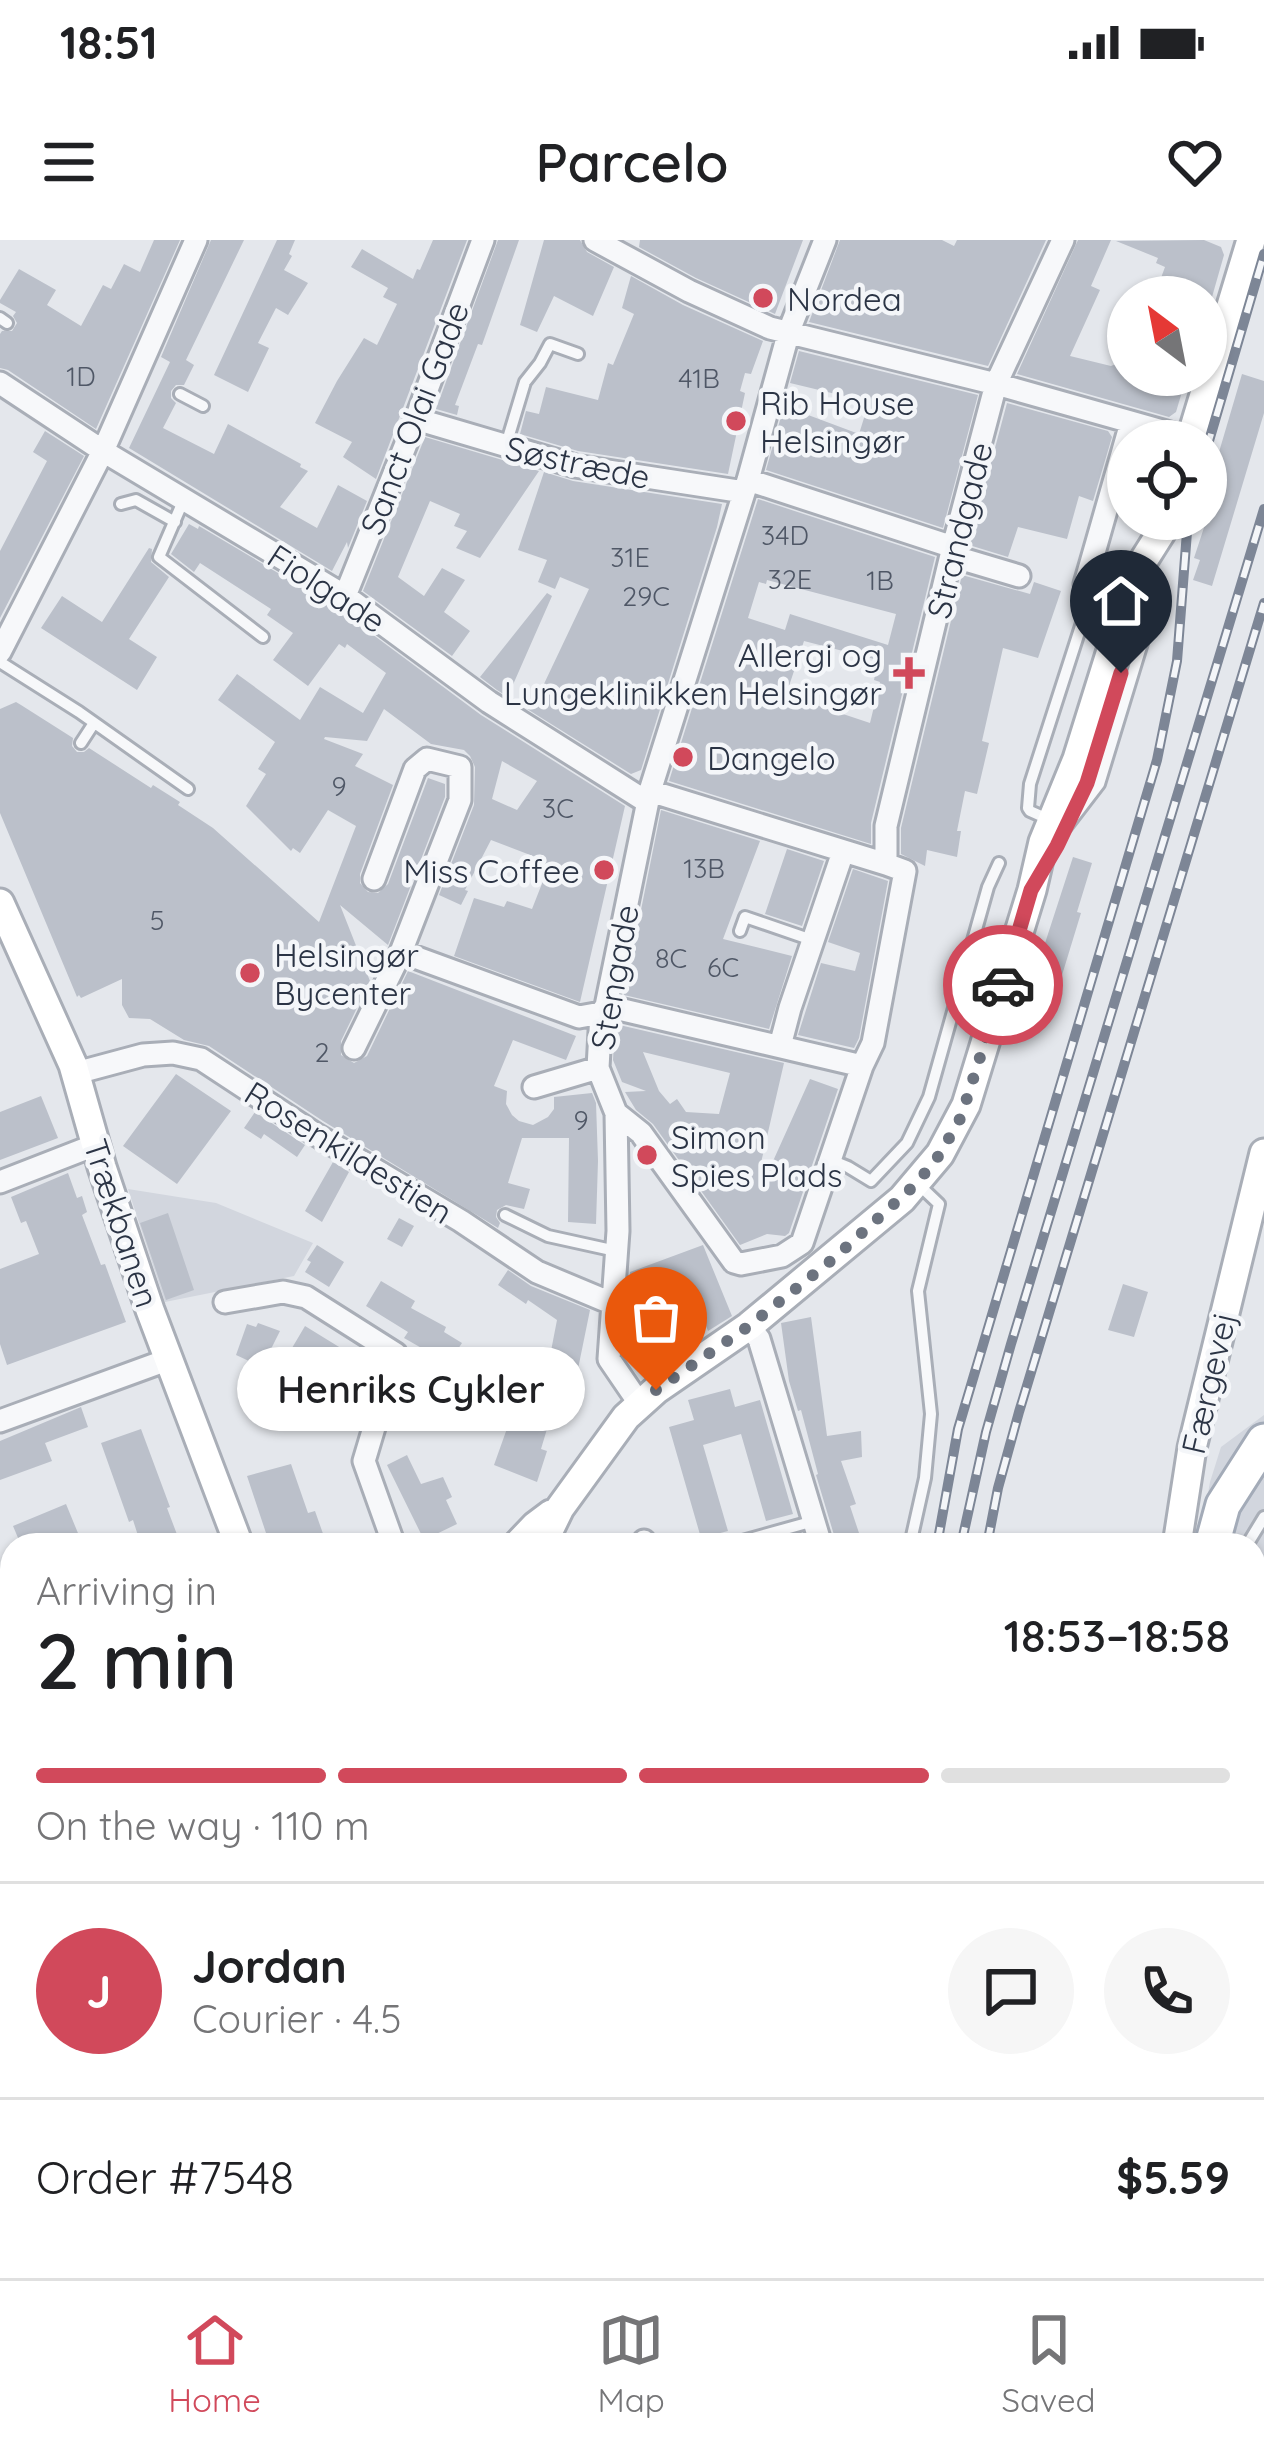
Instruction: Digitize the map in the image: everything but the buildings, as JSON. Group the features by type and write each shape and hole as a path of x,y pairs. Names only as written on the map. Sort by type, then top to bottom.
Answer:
{"main road":[{"path":"1196,420 1245,242"},
{"path":"548,1533 613,1431 639,1403 749,1326 833,1259 917,1183 950,1138 966,1105 1043,842 1087,783 1137,596 1155,572 1162,540"},
{"name":"Trækbanen","path":"0,903 76,1073 95,1145 167,1360 234,1533"},
{"name":"Færgevej","path":"1179,1533 1192,1448 1264,1153"},
{"path":"1215,1533 1223,1504 1264,1441"},
{"path":"528,1533 560,1508"}],"street":[{"path":"0,652 9,618 142,379 196,240"},
{"name":"Sanct Olai Gade","path":"345,596 483,240"},
{"path":"595,240 770,328 996,384 1118,420"},
{"name":"Stengade","path":"639,1403 609,1359 617,1221 616,1113 598,1068 604,1009 649,797 685,690 789,332 826,240"},
{"name":"Strandgade","path":"616,1113 641,1133 734,1262 782,1256 795,1250 807,1234 873,1043 905,871 886,864 886,826 952,551 996,384 1063,240"},
{"name":"Fiolgade","path":"0,383 103,451 345,596 489,702 649,797 886,864"},
{"name":"Søstræde","path":"416,419 575,466 746,486 1019,575"},
{"path":"1090,598 1085,584 1107,507"},
{"path":"354,1048 400,952 460,800 460,767 427,759 415,770 374,878"},
{"path":"780,1046 844,852"},
{"path":"400,952 579,1018 604,1009 862,1066"},
{"name":"Rosenkildestien","path":"76,1073 143,1055 173,1053 202,1059 537,1272 611,1303"},
{"path":"534,1087 598,1068"},
{"path":"11,1170 95,1145"},
{"path":"225,1302 283,1292 306,1298 396,1354 364,1461 390,1533"},
{"path":"749,1326 759,1339 818,1533"},
{"path":"0,1421 167,1360"}],"lane":[{"path":"506,448 525,382 550,344 578,354"},
{"path":"180,394 203,406"},
{"path":"184,499 159,557 263,638"},
{"path":"121,504 136,500 175,522"},
{"path":"1059,823 1028,808 1030,784 1090,598 1101,588 1137,596"},
{"path":"0,662 188,789"},
{"path":"81,743 94,723"},
{"path":"831,1160 871,1180 907,1143 929,1097 988,887 999,863"},
{"path":"740,931 745,917 812,940"},
{"path":"974,943 1012,954"},
{"path":"913,1533 926,1478 932,1414 918,1292 939,1204 917,1183"},
{"path":"505,1215 548,1236 616,1251"},
{"path":"771,1533 814,1521"}],"shaded area":[{"path":"128,1189 216,1203 313,1243 294,1276 165,1302"},
{"path":"1264,1415 1264,1533 1201,1533 1221,1447"}],"railway":[{"path":"1215,420 1264,254"},
{"path":"964,1533 1011,1344 1264,509"},
{"path":"939,1533 958,1429 1157,760 1177,661 1186,540"},
{"path":"989,1533 1019,1412 1264,603"}],"way so far":[{"path":"656,1390 749,1326 917,1183 961,1117 1003,985"}],"place":[{"name":"Nordea","path":"763,298"},
{"name":"Rib House Helsingør","path":"736,421"},
{"name":"Allergi og Lungeklinikken Helsingør","path":"909,673"},
{"name":"Dangelo","path":"683,757"},
{"name":"Miss Coffee","path":"604,870"},
{"name":"Helsingør Bycenter","path":"250,973"},
{"name":"Simon Spies Plads","path":"647,1155"},
{"name":"Henriks Cykler","path":"656,1390"}],"route":[{"path":"1003,985 1031,890 1087,783 1121,673"}]}
